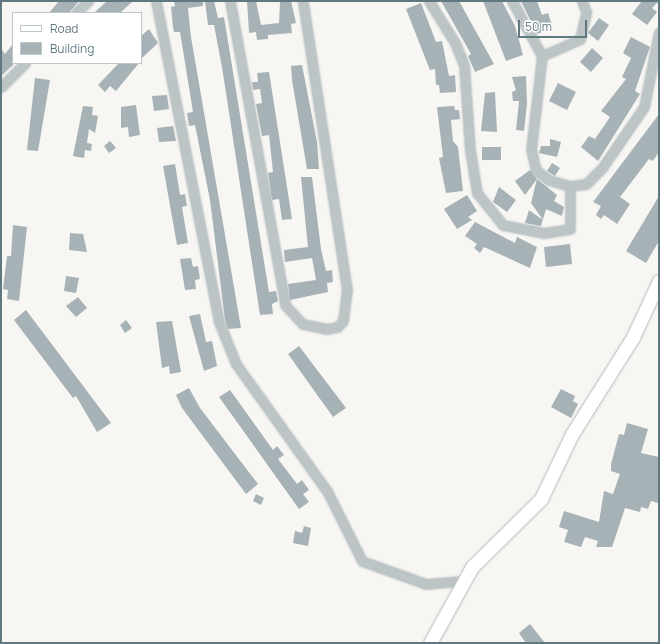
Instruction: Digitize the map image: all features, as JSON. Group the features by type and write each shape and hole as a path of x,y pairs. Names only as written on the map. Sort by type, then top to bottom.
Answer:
{"main road":[{"path":"430,643 462,581 541,499 572,434 633,337 659,282"}],"street":[{"path":"77,12 88,1"},
{"path":"156,1 219,322 236,364 327,491 362,560 426,584 462,581"},
{"path":"230,1 285,305 303,324 326,329 337,327 343,321 347,290 303,1"},
{"path":"429,1 455,43 464,65 476,186 489,211 503,224 544,233 570,229 570,186"},
{"path":"512,1 542,56 531,149 536,170 549,180 570,186 586,184 602,168 644,107 659,32"},
{"path":"542,56 580,39 586,12 582,1"},
{"path":"1,86 24,64"}],"building":[{"path":"59,1 79,1 70,12 50,12"},
{"path":"107,1 133,1 121,12 95,12"},
{"path":"174,1 203,1 203,6 188,8 191,37 241,328 228,329 225,320 210,200 195,125 189,126 187,113 193,112 180,32 174,32 173,28 171,7 175,6"},
{"path":"205,1 214,1 218,18 224,17 269,292 276,291 278,301 272,304 273,314 260,315 222,67 214,25 208,25"},
{"path":"247,1 256,1 261,25 279,23 280,2 291,1 296,23 291,24 292,33 268,35 268,39 257,40 256,32 249,33"},
{"path":"441,1 459,1 494,64 475,72 468,56 471,54"},
{"path":"483,1 502,1 515,26 523,55 506,61"},
{"path":"521,1 537,1 542,15 548,13 553,28 537,34"},
{"path":"642,1 659,1 652,8 657,12 647,25 632,14"},
{"path":"421,3 436,42 442,41 449,76 455,75 456,92 440,93 439,85 436,85 435,69 430,70 406,9"},
{"path":"599,18 609,25 598,41 588,33"},
{"path":"149,29 158,43 142,58 142,35"},
{"path":"631,37 650,47 635,91 640,94 598,161 581,147 589,136 595,139 610,117 601,111 626,79 622,77 631,58 623,53"},
{"path":"12,45 13,65 1,76 1,49 5,54"},
{"path":"592,48 603,58 591,72 580,62"},
{"path":"118,64 138,64 116,91 110,86 105,92 98,85"},
{"path":"302,65 317,142 319,169 307,169 292,80 291,66"},
{"path":"269,72 292,219 282,220 279,199 272,200 268,173 273,172 269,135 262,136 256,104 262,103 260,89 253,90 252,82 258,82 257,73"},
{"path":"526,76 527,104 524,131 516,130 519,101 513,101 512,92 516,90 512,77"},
{"path":"35,78 50,80 38,151 27,150"},
{"path":"558,83 576,92 567,110 549,101"},
{"path":"495,92 497,132 481,131 485,93"},
{"path":"167,95 169,109 154,111 152,96"},
{"path":"136,105 140,135 129,137 128,127 121,128 121,107"},
{"path":"83,106 93,107 92,115 98,116 95,133 89,129 87,143 92,144 91,151 85,150 84,158 73,156"},
{"path":"454,106 455,110 459,110 460,119 451,120 453,141 458,147 463,191 446,193 439,158 443,157 437,107"},
{"path":"659,114 659,152 653,161 649,159 620,197 630,204 617,224 604,215 601,219 596,215 601,206 593,202"},
{"path":"173,126 176,141 159,142 157,128"},
{"path":"550,139 561,142 557,157 539,153 541,146 550,146"},
{"path":"110,141 116,148 109,153 104,146"},
{"path":"482,147 501,147 501,160 482,160"},
{"path":"552,163 560,168 555,176 547,171"},
{"path":"175,164 180,195 185,194 187,206 182,207 188,243 177,245 163,166"},
{"path":"530,170 537,179 525,195 515,181"},
{"path":"301,177 312,177 321,249 326,271 332,270 333,282 327,283 328,292 290,300 288,284 316,280 312,258 285,262 284,250 308,247"},
{"path":"537,179 557,195 554,201 564,207 562,216 546,209 543,220 531,203"},
{"path":"499,187 516,200 507,212 493,202"},
{"path":"467,195 477,211 468,217 472,220 457,229 444,209"},
{"path":"659,196 659,241 646,263 626,251"},
{"path":"529,210 543,220 541,226 525,223"},
{"path":"475,222 515,243 517,237 537,247 530,268 484,247 480,253 474,248 477,244 465,236"},
{"path":"13,225 27,227 19,301 7,299 8,290 3,289 7,256 11,256"},
{"path":"70,233 83,234 87,252 69,250"},
{"path":"570,244 572,264 546,267 544,247"},
{"path":"191,258 193,267 198,266 200,279 195,280 196,289 185,290 180,259"},
{"path":"66,276 79,278 76,293 64,291"},
{"path":"78,297 87,308 76,317 66,306"},
{"path":"26,310 111,423 97,432 76,396 73,398 14,320"},
{"path":"200,314 206,342 212,341 217,366 204,371 189,316"},
{"path":"126,320 132,328 125,333 120,325"},
{"path":"172,321 181,372 170,374 169,366 162,368 156,322"},
{"path":"299,346 346,408 333,417 288,354"},
{"path":"189,388 200,408 258,484 246,494 182,408 176,395"},
{"path":"561,389 575,396 573,401 578,404 571,418 551,407"},
{"path":"230,390 273,450 277,446 284,455 278,459 297,484 302,480 309,490 303,494 309,502 299,509 219,397"},
{"path":"627,423 648,429 641,453 659,457 658,503 651,501 648,509 641,507 640,512 625,508 612,547 596,547 598,541 585,537 581,547 564,542 568,530 559,527 564,511 599,522 604,491 613,494 620,474 611,471 611,464 619,434 624,435"},
{"path":"256,494 264,498 261,505 253,501"},
{"path":"304,526 311,528 308,546 293,543 295,531 302,533"},
{"path":"530,624 545,643 526,643 519,633"}]}
